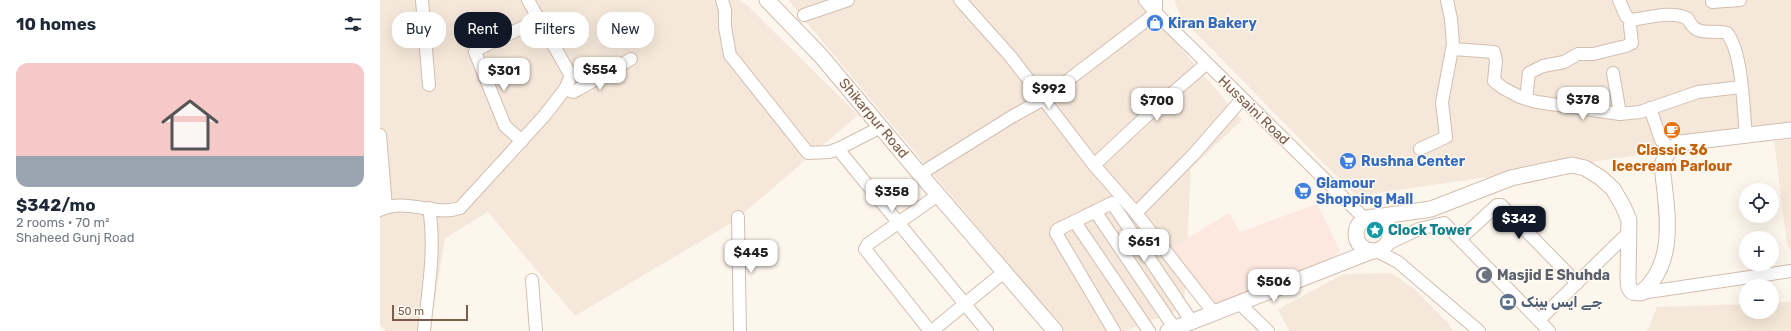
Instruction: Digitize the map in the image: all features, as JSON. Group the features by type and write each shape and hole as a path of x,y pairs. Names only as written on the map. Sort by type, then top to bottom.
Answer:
{"street":[{"path":"422,0 429,85"},
{"path":"528,0 536,12"},
{"path":"722,0 725,10 725,27 730,55 808,153 829,152 838,149 881,127"},
{"name":"Shikarpur Road","path":"767,0 821,56 1055,331"},
{"path":"804,15 848,0"},
{"path":"960,0 1010,57 1042,100 1094,165 1136,212 1214,312"},
{"name":"Hussaini Road","path":"1145,0 1156,13 1242,99 1371,218"},
{"path":"920,174 1013,116 1042,100 1156,13 1156,0"},
{"path":"1420,149 1446,137 1442,102 1453,49 1451,19 1447,0"},
{"path":"1619,0 1626,16 1631,20 1663,15 1680,16 1688,20 1692,27 1700,32 1717,31 1727,33 1733,41 1741,87 1746,135"},
{"path":"1712,2 1740,0"},
{"path":"1526,99 1529,73 1543,66 1564,62 1578,54 1593,54 1626,46 1632,43 1630,26 1631,20"},
{"path":"520,29 478,49 475,52 505,126 522,141"},
{"path":"380,135 383,209 408,205 450,212 460,208 522,141 565,89 571,76 556,48"},
{"path":"1453,49 1494,52 1496,61 1494,81 1503,88 1526,99 1537,102 1620,114 1635,113 1698,92 1741,87"},
{"path":"565,89 573,92 631,59"},
{"path":"1094,165 1154,109 1206,64"},
{"path":"1613,73 1620,114"},
{"path":"1136,212 1194,154 1242,99"},
{"path":"1650,108 1661,140 1670,148"},
{"path":"1641,293 1652,284 1658,274 1666,251 1668,233 1662,165 1665,154 1670,148 1680,143 1791,130"},
{"path":"838,149 987,331"},
{"path":"1479,331 1398,262 1378,249 1362,247 1356,237 1358,226 1371,218 1431,209 1511,178 1572,165 1585,168 1601,178 1613,189 1623,206 1629,220 1628,280 1629,288 1632,292 1641,293 1791,271"},
{"path":"938,195 868,244 865,249 931,331 1004,272"},
{"path":"1114,331 1056,234 1057,230 1112,203 1115,205 1192,322"},
{"path":"1460,239 1497,205 1501,205 1577,283"},
{"path":"424,331 432,255 432,227 429,208"},
{"path":"1431,209 1549,331"},
{"path":"1094,211 1171,330 1378,249 1420,229 1444,223"},
{"path":"738,216 740,331"},
{"path":"1371,218 1386,223 1389,228 1390,234 1378,249"},
{"path":"1075,222 1149,331"},
{"path":"1539,320 1629,232"},
{"path":"532,280 536,331"},
{"path":"1239,303 1268,331"}],"shaded area":[{"path":"380,0 739,0 749,7 858,115 733,222 575,316 488,212 445,238 430,331 385,331 380,324"},
{"path":"788,0 1140,0 1242,120 1191,168 1184,308 1125,331 1064,331"},
{"path":"1174,0 1791,0 1791,133 1356,196 1181,18"},
{"path":"1791,139 1791,250 1787,244 1774,141"},
{"path":"1317,204 1340,251 1320,268 1210,309 1168,250 1229,213 1240,232"},
{"path":"1391,273 1413,288 1448,323 1452,331 1289,331 1278,309 1344,274"},
{"path":"1791,302 1791,331 1647,331 1657,307 1739,304 1739,319 1779,319 1779,303"}],"place":[{"name":"Kiran Bakery","path":"1155,23"},
{"name":"Classic 36 Icecream Parlour","path":"1672,130"},
{"name":"Rushna Center","path":"1348,161"},
{"name":"Glamour Shopping Mall","path":"1303,191"},
{"name":"Clock Tower","path":"1375,230"},
{"name":"Masjid E Shuhda","path":"1484,275"},
{"name":"جے ایس بینک","path":"1508,302"}]}
